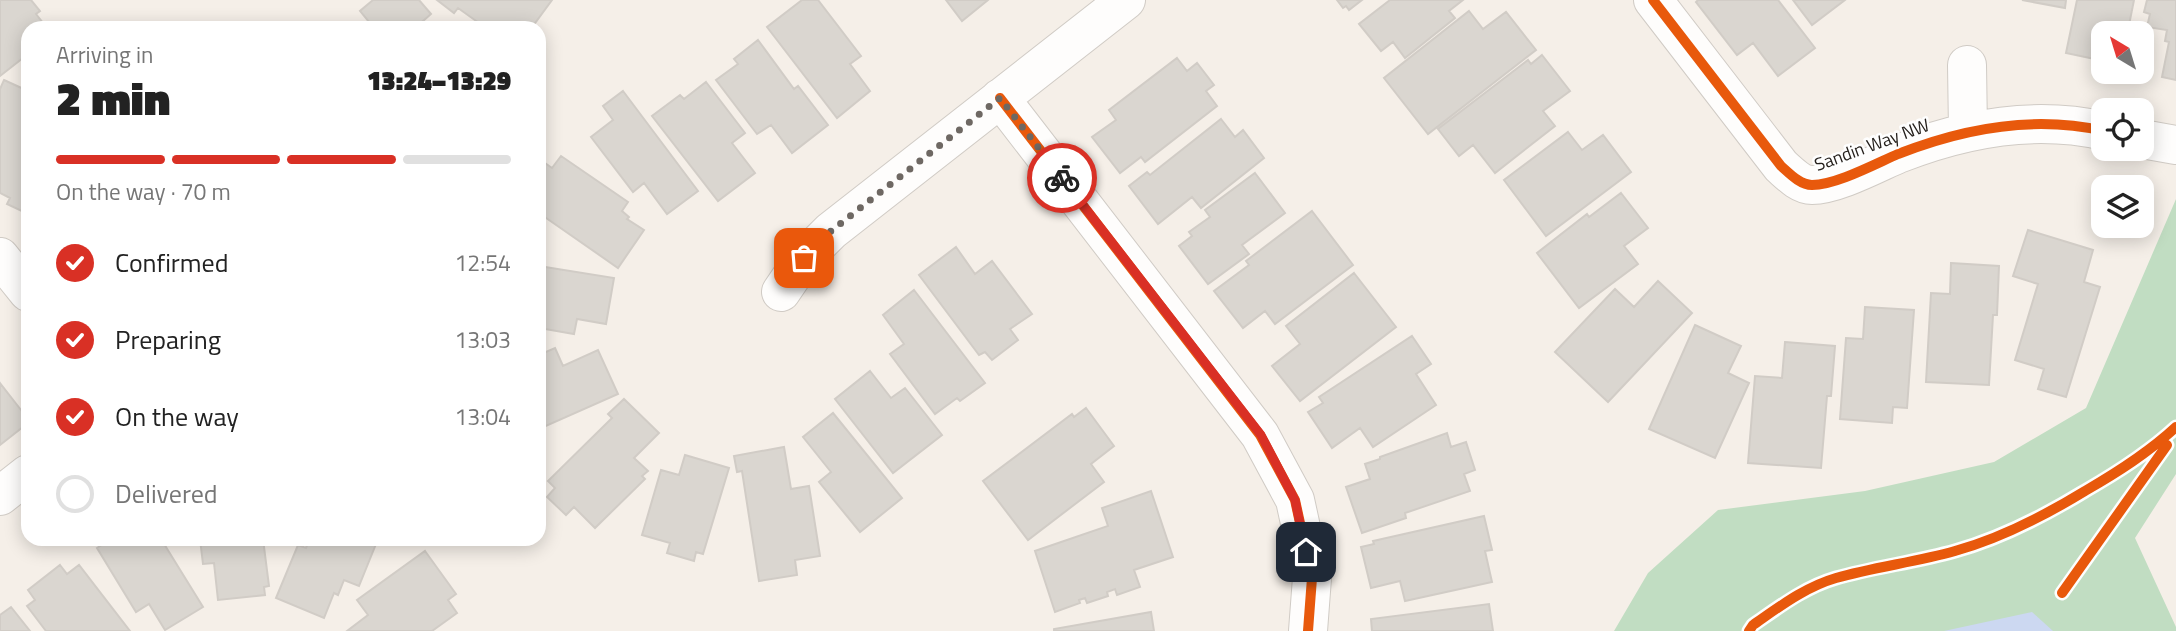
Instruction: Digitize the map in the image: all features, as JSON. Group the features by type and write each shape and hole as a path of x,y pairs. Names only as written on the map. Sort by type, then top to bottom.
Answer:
{"street":[{"path":"781,292 804,258 831,231 1126,0"},
{"name":"Sandin Way NW","path":"1653,0 1781,166 1796,179 1810,185 1832,181 1934,140 1968,131 2000,126 2061,123 2091,129"},
{"path":"1967,65 1968,131"},
{"path":"1000,98 1261,435 1295,500 1311,578 1308,631"},
{"path":"2154,141 2176,145"},
{"path":"0,257 21,283"},
{"path":"0,496 21,480"}],"green space":[{"path":"2176,199 2176,474 2135,538 2176,631 1614,631 1648,573 1718,510 1865,491 1994,462 2086,408"}],"water":[{"path":"2032,612 2053,631 1944,631"}],"building":[{"path":"0,0 31,0 40,11 36,14 42,21 21,21 21,60 0,76"},
{"path":"373,0 419,0 431,14 423,21 368,21 360,11"},
{"path":"437,0 552,0 537,21 476,21 458,8 454,13"},
{"path":"802,0 818,0 861,56 850,64 870,91 837,118 767,27"},
{"path":"946,0 988,0 962,21"},
{"path":"1337,0 1362,0 1349,10 1346,6 1343,8"},
{"path":"1390,0 1463,0 1449,11 1455,18 1405,58 1393,42 1381,51 1359,24"},
{"path":"1778,0 1815,48 1778,76 1753,43 1737,55 1696,2"},
{"path":"1793,0 1845,0 1812,25"},
{"path":"2022,0 2066,0 2065,8"},
{"path":"2077,0 2134,0 2130,21 2091,21 2091,58 2066,53"},
{"path":"2147,0 2176,0 2176,80 2162,77 2169,42 2165,41 2167,30 2154,28 2154,21 2148,21 2150,14 2144,12"},
{"path":"1469,11 1483,29 1506,12 1536,50 1428,134 1384,78"},
{"path":"758,40 794,89 798,86 828,125 792,153 771,125 757,134 716,80 738,64 734,59"},
{"path":"1542,55 1570,91 1543,111 1555,126 1495,173 1473,145 1459,156 1438,129 1528,60 1531,64"},
{"path":"1177,58 1187,71 1197,63 1214,85 1206,91 1217,106 1145,162 1141,157 1120,173 1092,137 1116,120 1109,110"},
{"path":"4,80 21,88 21,211 7,204 10,198 0,193 0,89"},
{"path":"706,82 745,133 732,143 755,173 718,201 652,116 680,95 684,99"},
{"path":"623,91 698,191 667,214 644,183 633,192 591,137 613,120 603,106"},
{"path":"1221,119 1235,137 1243,130 1264,158 1201,208 1192,197 1158,224 1129,186 1147,172 1150,175"},
{"path":"1568,132 1582,150 1603,135 1631,172 1546,236 1504,180"},
{"path":"561,156 628,202 622,211 629,217 627,219 644,230 618,268 546,218 546,164 552,168"},
{"path":"1255,173 1285,213 1242,245 1249,254 1208,284 1179,246 1192,236 1189,232 1210,217 1205,210"},
{"path":"1621,193 1648,228 1624,246 1638,264 1579,308 1537,253 1587,214 1589,217"},
{"path":"1312,211 1353,265 1275,324 1265,311 1243,328 1214,291 1249,265 1246,261"},
{"path":"2028,230 2093,250 2084,282 2100,287 2066,397 2038,389 2044,369 2015,360 2038,284 2013,276"},
{"path":"956,247 975,274 992,261 1032,314 1010,329 1018,340 992,360 985,352 979,355 919,275"},
{"path":"1951,263 1999,266 1997,315 1993,315 1989,385 1926,382 1931,293 1950,294"},
{"path":"546,267 614,278 606,324 577,319 574,334 546,329"},
{"path":"1354,273 1396,327 1300,401 1272,366 1300,344 1286,326"},
{"path":"1658,281 1692,313 1608,402 1555,352 1615,289 1634,307"},
{"path":"914,290 985,383 960,401 957,398 935,414 890,354 904,344 883,315"},
{"path":"1865,307 1914,310 1907,408 1893,407 1892,423 1840,419 1846,338 1863,339"},
{"path":"1695,325 1741,346 1728,373 1749,383 1715,458 1649,429"},
{"path":"1412,336 1431,364 1416,374 1436,405 1373,447 1360,428 1332,448 1308,412 1323,403 1319,397"},
{"path":"1785,342 1835,346 1831,396 1827,396 1821,468 1748,463 1755,376 1782,378"},
{"path":"555,348 563,366 598,350 618,394 546,426 546,352"},
{"path":"870,371 891,398 905,388 942,435 893,473 835,399"},
{"path":"0,383 21,410 21,428 0,445"},
{"path":"624,399 659,433 634,458 648,471 642,476 645,479 595,528 574,507 566,515 547,497 555,488 548,481 612,418 608,414"},
{"path":"1086,408 1114,446 1091,464 1104,482 1028,540 983,481 1072,414 1074,417"},
{"path":"833,413 902,498 860,532 819,482 831,472 803,437"},
{"path":"1447,433 1451,447 1466,442 1475,470 1464,474 1470,491 1405,513 1406,518 1362,533 1346,487 1370,479 1365,464"},
{"path":"784,447 791,489 809,486 820,556 795,560 797,575 759,581 742,471 737,472 734,456"},
{"path":"685,455 729,468 703,554 696,552 694,561 667,553 670,543 642,535 661,470 679,475"},
{"path":"1151,491 1173,557 1134,570 1140,587 1117,595 1115,589 1107,592 1108,596 1087,603 1085,598 1079,600 1080,603 1055,612 1035,551 1108,526 1102,508"},
{"path":"1484,516 1492,550 1485,551 1492,582 1405,601 1400,581 1371,588 1361,547 1374,544 1373,541"},
{"path":"165,546 203,607 165,630 149,604 136,612 97,548"},
{"path":"201,546 264,546 269,586 264,587 265,595 218,600 214,563 203,564"},
{"path":"298,546 375,546 359,586 344,580 338,595 334,593 324,618 276,598"},
{"path":"425,551 456,594 448,600 457,613 432,631 347,631 368,615 357,600"},
{"path":"60,565 67,574 79,565 130,631 46,631 27,606 35,600 28,590"},
{"path":"1489,604 1493,631 1372,631 1371,619"},
{"path":"11,607 30,631 0,631 0,615"},
{"path":"1151,612 1154,631 1054,631 1054,629"}],"cycle path":[{"path":"1653,0 1781,166 1803,183 1812,185 1832,182 1923,145 1974,131 2025,124 2091,128"},
{"path":"1000,98 1260,435 1295,500 1312,578 1308,631"},
{"path":"1749,631 1753,625 1803,592 1825,582 1955,551 2022,525 2121,469 2176,427"},
{"path":"2062,593 2167,445"}],"way so far":[{"path":"804,258 831,231 1000,98 1062,178"}],"route":[{"path":"1062,178 1261,435 1295,500 1306,552"}]}
